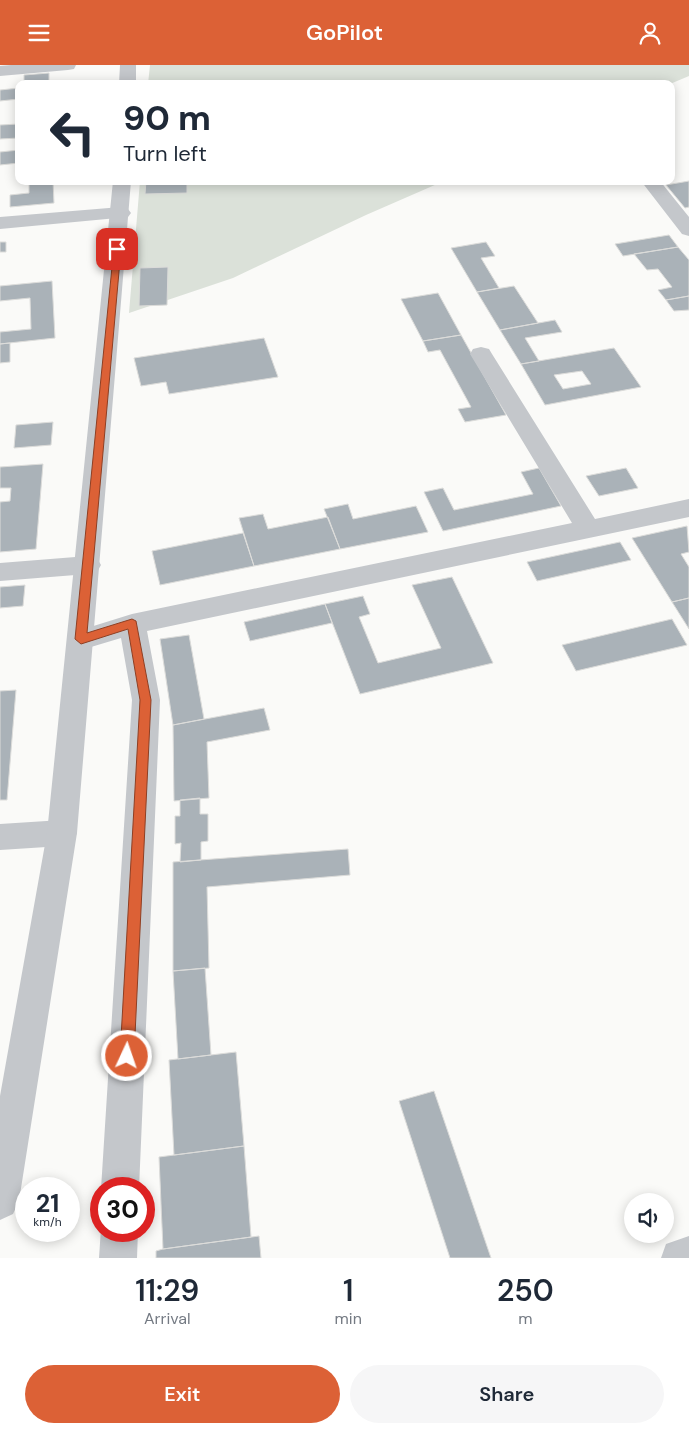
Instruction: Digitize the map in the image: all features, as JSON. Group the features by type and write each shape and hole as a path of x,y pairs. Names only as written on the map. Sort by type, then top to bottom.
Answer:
{"street":[{"path":"0,71 68,65"},
{"path":"128,65 128,80"},
{"path":"0,1201 62,833 121,213 122,185"},
{"path":"653,185 689,230"},
{"path":"0,223 121,213"},
{"path":"481,355 589,530"},
{"path":"81,639 132,623 689,508"},
{"path":"0,572 88,565"},
{"path":"121,1177 146,700 132,623"},
{"path":"0,837 62,833"},
{"path":"118,1242 118,1258"},
{"path":"680,1258 689,1255"}],"shaded area":[{"path":"150,65 689,65 689,76 675,82 675,80 148,80"},
{"path":"140,185 435,185 366,215 233,278 129,313"}],"building":[{"path":"49,73 49,80 24,80 24,75"},
{"path":"15,88 15,99 0,101 0,90"},
{"path":"15,124 15,138 0,139 0,125"},
{"path":"15,150 15,163 0,165 0,152"},
{"path":"689,181 689,207 685,208 666,185 675,185 675,183"},
{"path":"29,185 53,185 54,203 10,207 10,195 29,193"},
{"path":"146,185 187,185 187,193 145,194"},
{"path":"669,235 678,247 623,256 615,244"},
{"path":"0,242 6,242 6,252 0,252"},
{"path":"486,242 495,256 481,258 499,288 477,292 451,248"},
{"path":"678,247 689,260 689,296 666,300 658,290 672,287 658,269 647,270 634,254"},
{"path":"168,267 167,305 139,306 140,268"},
{"path":"52,281 55,338 0,344 0,332 31,329 30,298 0,301 0,286"},
{"path":"514,286 538,323 500,330 477,292"},
{"path":"438,293 461,335 423,341 401,299"},
{"path":"689,296 689,310 674,311 666,300"},
{"path":"555,320 562,332 525,338 539,361 521,364 500,330"},
{"path":"461,335 506,415 465,422 458,409 471,407 440,350 428,352 423,341"},
{"path":"264,338 278,377 169,394 166,382 141,386 134,358"},
{"path":"10,343 10,362 0,363 0,344"},
{"path":"614,348 641,387 545,405 521,364","holes":["582,371 591,384 563,389 554,375"]},
{"path":"53,422 51,445 14,448 16,425"},
{"path":"43,464 36,549 0,552 0,502 10,501 11,488 0,488 0,467"},
{"path":"539,468 561,506 443,531 424,492 443,488 454,510 533,494 521,472"},
{"path":"626,468 638,488 599,496 586,476"},
{"path":"348,504 353,519 416,506 428,532 340,549 324,509"},
{"path":"263,514 268,529 328,517 340,549 254,566 239,518"},
{"path":"687,526 689,552 681,554 689,567 689,598 672,602 632,538"},
{"path":"243,533 254,566 160,585 152,551"},
{"path":"620,542 631,560 537,581 527,562"},
{"path":"452,577 493,663 360,694 325,604 363,596 370,614 359,617 378,663 441,648 412,585"},
{"path":"25,585 23,606 0,608 0,587"},
{"path":"689,598 689,629 672,602"},
{"path":"325,604 332,623 250,641 244,622"},
{"path":"672,619 687,645 576,671 562,645"},
{"path":"189,635 204,719 173,725 160,639"},
{"path":"16,690 7,800 0,800 0,691"},
{"path":"264,708 270,730 207,742 209,798 174,801 173,725"},
{"path":"200,798 200,814 208,814 208,841 201,842 201,860 180,862 181,843 175,844 175,816 180,816 180,800"},
{"path":"348,849 350,875 207,887 209,968 173,971 173,862"},
{"path":"205,968 211,1055 178,1059 173,971"},
{"path":"236,1052 244,1146 174,1155 169,1060"},
{"path":"434,1091 491,1258 450,1258 399,1101"},
{"path":"244,1146 251,1237 163,1249 159,1157"},
{"path":"259,1236 261,1258 156,1258 156,1251 163,1249"}],"route":[{"path":"117,249 81,639 132,623 146,700 127,1056"}]}
